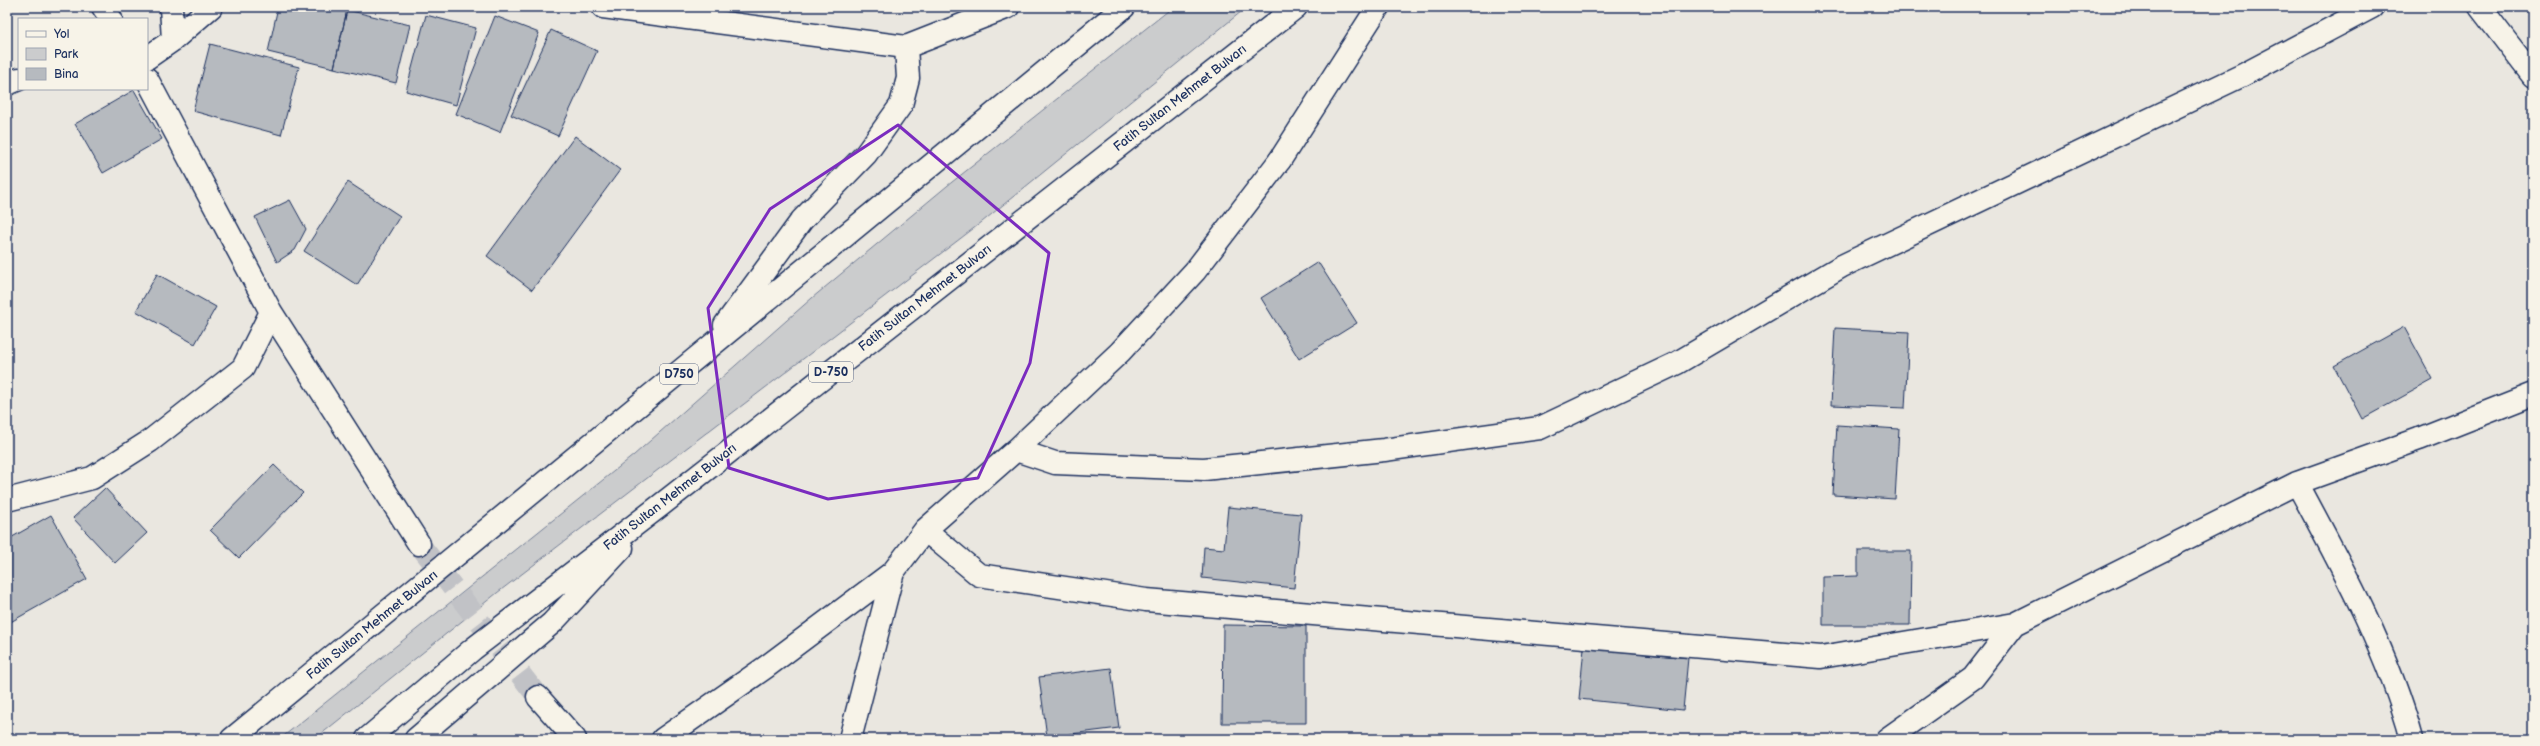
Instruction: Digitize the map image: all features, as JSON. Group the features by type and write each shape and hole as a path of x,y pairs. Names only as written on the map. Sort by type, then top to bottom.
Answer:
{"main road":[{"path":"103,7 110,18"},
{"path":"171,7 173,40"},
{"path":"148,57 173,40 211,7"},
{"path":"604,7 906,47 1006,8"},
{"name":"Fatih Sultan Mehmet Bulvarı","path":"232,739 1124,7"},
{"name":"Fatih Sultan Mehmet Bulvarı","path":"367,739 473,649 661,505 1296,7"},
{"path":"663,739 766,667 893,572 925,530 1016,450 1120,352 1195,270 1280,160 1378,7"},
{"path":"1016,450 1055,463 1204,469 1384,450 1540,428 1677,363 1842,266 2243,75 2372,7"},
{"path":"2480,7 2533,76"},
{"path":"706,351 802,220 866,154 883,132 900,105 908,78 906,47"},
{"path":"7,84 18,79"},
{"path":"148,82 271,312 419,544"},
{"path":"7,500 92,478 150,441 243,368 271,312"},
{"path":"925,530 979,575 1154,600 1821,658 2015,624 2297,483 2419,440 2533,394"},
{"path":"2297,483 2359,601 2404,711 2412,739"},
{"path":"416,739 552,623 661,505"},
{"path":"850,739 893,572"},
{"path":"1886,739 1973,678 2015,624"},
{"path":"538,697 575,739"}],"highlighted area":[{"path":"898,125 1049,253 1030,363 978,478 828,499 729,468 708,308 770,209"}],"green space":[{"path":"1173,7 1247,7 982,222 497,593 315,739 280,739 634,455 812,298 947,186"}],"building":[{"path":"278,7 334,7 347,10 334,68 268,52"},
{"path":"347,10 410,25 396,83 334,68"},
{"path":"426,15 476,28 456,105 406,91"},
{"path":"495,16 539,33 500,132 456,114"},
{"path":"551,30 597,51 558,136 511,115"},
{"path":"210,44 299,67 281,135 193,111"},
{"path":"134,90 162,139 103,173 75,124"},
{"path":"575,136 620,170 532,290 487,256"},
{"path":"348,182 400,216 357,285 304,251"},
{"path":"290,200 306,229 295,250 277,262 255,217"},
{"path":"1318,262 1357,323 1299,359 1261,298"},
{"path":"157,274 216,307 195,344 136,311"},
{"path":"2404,327 2433,380 2362,419 2334,366"},
{"path":"1835,328 1909,332 1905,408 1831,405"},
{"path":"1837,425 1899,429 1895,499 1833,495"},
{"path":"274,465 303,493 239,558 210,530"},
{"path":"105,488 147,533 115,563 73,518"},
{"path":"1228,507 1301,514 1294,588 1202,578 1204,547 1224,549"},
{"path":"51,515 87,579 7,624 7,540"},
{"path":"1858,551 1911,551 1910,625 1823,625 1823,577 1858,576"},
{"path":"1223,625 1306,626 1306,723 1222,723"},
{"path":"1584,648 1688,658 1683,710 1579,699"},
{"path":"1111,668 1119,728 1047,737 1039,677"}],"tunnel":[{"path":"419,544 538,697"}]}
